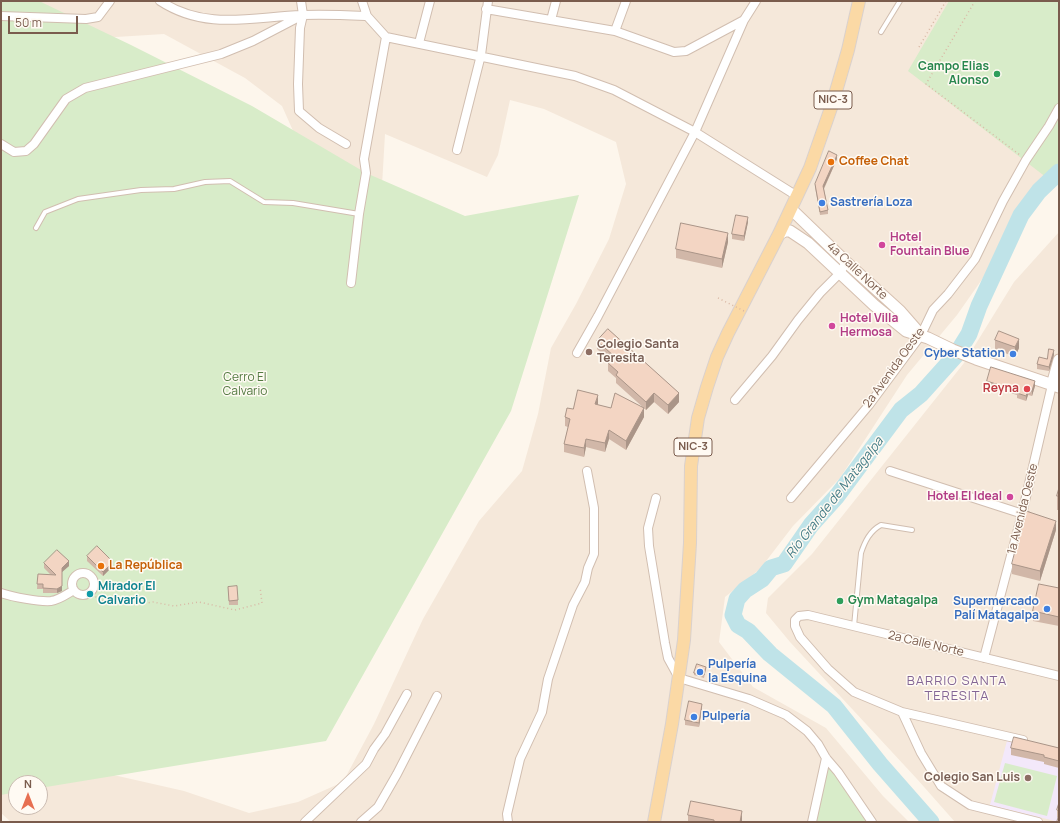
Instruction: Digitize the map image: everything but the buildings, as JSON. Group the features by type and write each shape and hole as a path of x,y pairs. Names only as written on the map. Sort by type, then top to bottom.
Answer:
{"main road":[{"name":"NIC-3","path":"654,822 679,678 684,640 689,558 691,466 698,418 707,387 728,332 779,234 810,168 832,105 848,50 859,1"}],"street":[{"path":"1,16 86,19 98,17 110,1"},
{"path":"160,1 174,10 203,19 219,20 303,15 367,16"},
{"path":"301,1 303,15 300,28 298,84 299,111 318,128 346,144"},
{"path":"362,1 367,16 386,37 481,55 575,76 614,90 695,132 797,196"},
{"path":"420,43 430,1"},
{"path":"551,20 556,1"},
{"path":"615,31 626,1"},
{"path":"577,353 695,132 744,20 756,1"},
{"path":"457,150 481,55 487,5 551,20 615,31 674,52 686,51 744,20"},
{"path":"1,144 14,152 26,151 34,144 66,100 85,88 221,54 253,41 303,15"},
{"path":"352,283 359,214 366,172 364,159 386,37"},
{"name":"2a Avenida Oeste","path":"791,498 925,336 933,310 948,294 975,259 1003,201 1026,160 1049,126 1059,108"},
{"name":"4a Calle Norte","path":"791,209 925,336"},
{"name":"4a Calle Norte","path":"779,234 785,231 795,233 808,243 894,322 906,330 925,336 976,360 1056,386"},
{"path":"735,400 772,356 820,293 840,273 846,262"},
{"name":"1a Avenida Oeste","path":"984,658 1056,386 1059,360"},
{"path":"508,822 507,814 520,759 542,712 548,679 573,606 585,582 588,568 594,554 594,508 587,471"},
{"path":"890,471 1037,518"},
{"path":"656,498 648,528 649,546 668,658 679,678 749,699 786,715 807,731 818,744 826,758 838,772 872,822"},
{"path":"83,573 90,575 93,585 90,591 80,594 74,590 72,584 76,575 83,573"},
{"path":"1,593 17,598 51,601 74,590"},
{"name":"2a Calle Norte","path":"902,712 854,692 828,669 800,637 795,626 795,620 799,616 808,615 1059,676"},
{"path":"305,822 366,764 374,748 385,734 407,694"},
{"path":"361,822 378,807 397,774 437,696"},
{"path":"902,712 1029,742"},
{"path":"902,712 921,754 941,786 970,805 1038,822"},
{"path":"812,822 826,758"}],"lane":[{"path":"881,32 900,1"},
{"path":"36,228 45,212 78,199 141,190 174,189 205,182 230,181 264,202 294,203 359,214"},
{"path":"854,627 861,553 865,542 874,529 881,525 912,530"}],"path":[{"path":"919,47 946,1"},
{"path":"975,1 926,84 1026,160"},
{"path":"718,298 746,312"},
{"path":"90,591 94,596 104,601 117,598 130,600 140,604 153,602 174,606 200,602 235,610 262,603 260,587"}],"shaded area":[{"path":"1,1 1059,1 1059,172 1051,181 957,315 907,375 840,478 793,526 760,569 725,597 719,642 753,687 826,728 883,796 909,822 11,822 1,813 1,747 65,764 184,791 249,813 298,802 343,782 374,724 423,619 479,521 522,471 538,414 551,348 576,304 609,239 626,184 616,142 544,109 510,100 498,155 487,177 385,134 375,306 314,178 282,106 245,78 164,34 36,42"},
{"path":"1059,232 1059,822 955,822 790,642 766,613 768,598 812,554 964,363 1014,282"},
{"name":"Colegio San Luis","path":"1008,737 1059,751 1059,822 990,805"}],"green space":[{"name":"Cerro El Calvario","path":"1,1 39,1 131,45 252,106 366,173 465,216 579,195 511,411 326,741 48,787 48,775 8,775 8,794 1,795"},
{"name":"Campo Elias Alonso","path":"949,1 1059,1 1059,172 1051,181 908,71"},
{"path":"826,758 870,822 812,822"},
{"path":"1005,763 1057,776 1047,816 994,802"}],"waterway":[{"name":"Río Grande de Matagalpa","path":"931,822 880,764 834,706 770,654 748,631 738,625 733,615 737,599 745,590 762,579 771,568 784,564 811,525 837,496 901,410 921,394 956,355 969,334 979,306 1021,215 1039,191 1059,172"}],"place":[{"name":"Campo Elias Alonso","path":"997,74"},
{"name":"Coffee Chat","path":"831,162"},
{"name":"Sastrería Loza","path":"822,203"},
{"name":"Hotel Fountain Blue","path":"882,245"},
{"name":"Hotel Villa Hermosa","path":"832,326"},
{"name":"Colegio Santa Teresita","path":"589,352"},
{"name":"Cyber Station","path":"1013,354"},
{"name":"Reyna","path":"1027,389"},
{"name":"Hotel El Ideal","path":"1010,497"},
{"name":"La República","path":"101,566"},
{"name":"Mirador El Calvario","path":"90,594"},
{"name":"Gym Matagalpa","path":"840,601"},
{"name":"Supermercado Palí Matagalpa","path":"1047,609"},
{"name":"Pulpería la Esquina","path":"700,672"},
{"name":"Pulpería","path":"694,717"},
{"name":"Colegio San Luis","path":"1028,778"}],"district":[{"name":"BARRIO SANTA TERESITA","path":"957,688"}]}
